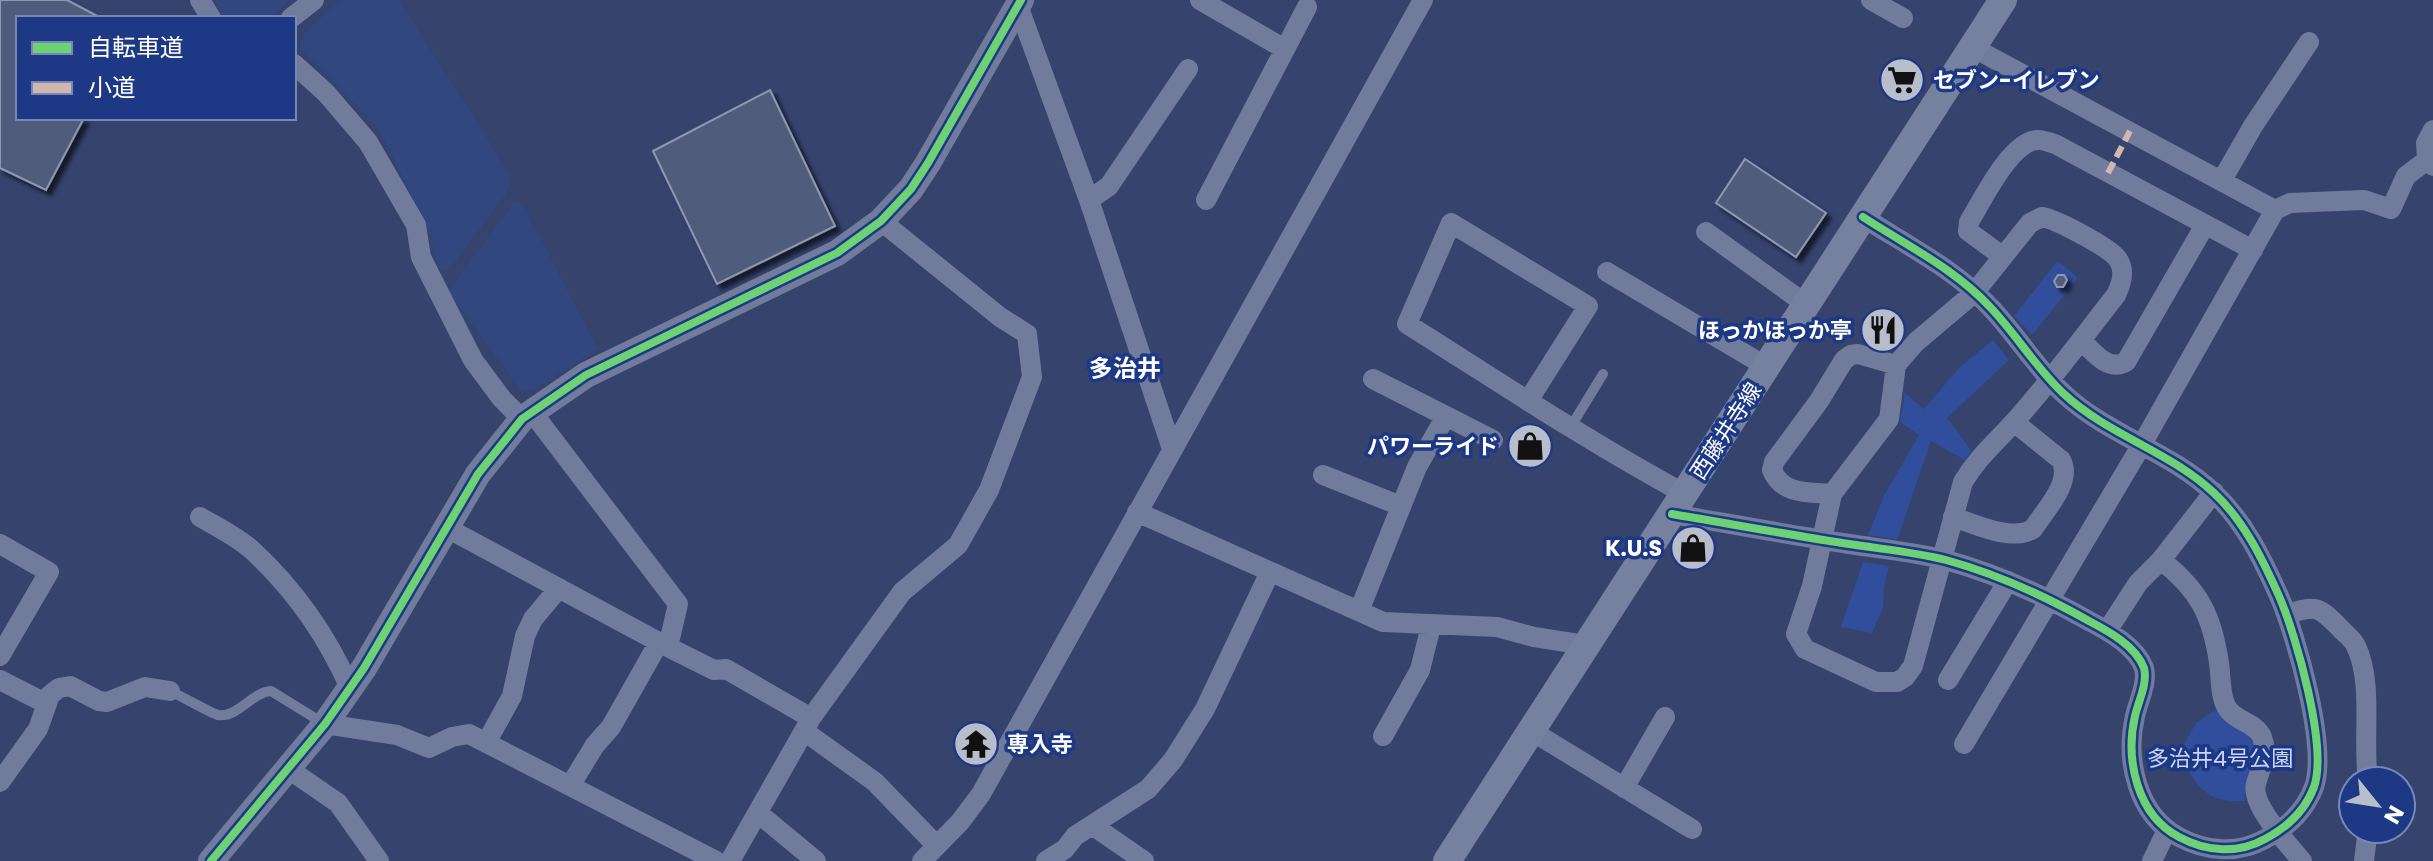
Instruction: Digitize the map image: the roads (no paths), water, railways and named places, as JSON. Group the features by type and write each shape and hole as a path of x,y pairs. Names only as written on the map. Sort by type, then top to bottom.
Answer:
{"main road":[{"name":"西藤井寺線","path":"1447,861 2003,0"}],"street":[{"path":"294,16 314,0"},
{"path":"1200,0 1283,48"},
{"path":"922,861 960,822 981,794 1423,0"},
{"path":"1871,0 1903,18"},
{"path":"1018,2 1089,200 1172,449"},
{"path":"211,861 325,724 350,688 478,474 527,416 586,375 837,253 881,221 911,189 1018,2"},
{"path":"1206,200 1307,7"},
{"path":"2222,180 2253,126 2309,42"},
{"path":"1972,47 2275,210"},
{"path":"296,66 326,93 368,142 416,225 421,257 473,360 502,399 527,416 678,604 664,645 570,786"},
{"path":"1089,200 1109,186 1188,69"},
{"path":"1964,744 2141,446 2275,210 2290,203 2364,200 2391,209 2406,176 2430,163 2426,143 2433,130"},
{"path":"2002,256 1972,236 1968,231 1969,222 2010,156 2021,146 2037,140 2055,144 2253,250"},
{"path":"1528,401 1588,306 1451,223 1407,324 1570,428 1615,456 1678,504 1822,540 1942,559 2051,599 2107,631 2135,654 2143,667 2145,678 2134,719 2132,764 2139,792 2167,830 2182,839 2219,849 2240,849 2278,832 2302,812 2315,784 2318,767 2316,739 2287,614 2255,545 2241,523 2214,492 2092,416 2062,392 1990,307 1958,278 1863,217"},
{"path":"2042,217 2057,220 2116,256 2123,276 2116,295 2081,340 2014,422 1974,462 1963,482 1913,666 1897,682 1876,682 1805,649 1796,634 1812,586 1832,494 1889,419 1896,365 1916,342 1974,293 2030,223 2042,217"},
{"path":"730,861 808,725 902,592 958,545 989,490 1032,377 1027,334 1000,317 881,221"},
{"path":"2081,340 2108,365 2119,366 2126,362 2205,225"},
{"path":"1706,232 1807,305"},
{"path":"1607,272 1767,367"},
{"path":"1832,494 1790,490 1782,486 1772,470 1774,462 1819,401 1844,360 1858,354 1896,365"},
{"path":"1373,379 1493,440"},
{"path":"1359,611 1417,467 1446,416"},
{"path":"1953,517 2011,534 2025,533 2033,529 2066,478 2066,467 2061,460 2014,422"},
{"path":"1323,475 1401,506"},
{"path":"2107,631 2138,583 2161,560 2214,492"},
{"path":"1137,512 1383,622 1497,627 1585,645"},
{"path":"200,517 251,549 291,594 334,652 350,688"},
{"path":"447,528 664,645 714,670 726,669 808,725 875,782 936,845"},
{"path":"0,544 49,572 0,656"},
{"path":"2161,560 2189,584 2205,611 2214,635 2226,706 2258,730 2262,737 2265,749 2263,770 2255,786 2256,799 2302,861"},
{"path":"1046,861 1065,849 1075,836 1148,789 1173,760 1205,709 1270,572"},
{"path":"1948,680 2008,581"},
{"path":"486,743 512,696 525,636 533,619 559,588"},
{"path":"2287,614 2312,607 2321,610 2355,644 2365,683 2366,765"},
{"path":"1383,736 1420,670 1431,626"},
{"path":"0,680 47,704"},
{"path":"0,782 38,729 50,695 59,688 70,686 107,702 145,687 170,691"},
{"path":"1624,788 1665,717"},
{"path":"325,724 397,735 429,748 452,737 469,734 716,861"},
{"path":"1530,730 1692,829"},
{"path":"287,768 338,803 379,861"},
{"path":"758,813 816,861"},
{"path":"1092,825 1144,861"},
{"path":"2152,861 2167,830"}],"lane":[{"path":"1570,428 1603,374"},
{"path":"170,691 217,715 230,713 262,691 271,691 325,724"}],"place":[{"name":"セブン-イレブン","path":"1902,80"},
{"name":"ほっかほっか亭","path":"1883,330"},
{"name":"パワーライド","path":"1530,446"},
{"name":"K.U.S","path":"1693,548"},
{"name":"専入寺","path":"976,744"}],"district":[{"name":"多治井","path":"1125,368"}],"park label":[{"name":"多治井4号公園","path":"2220,758"}]}
